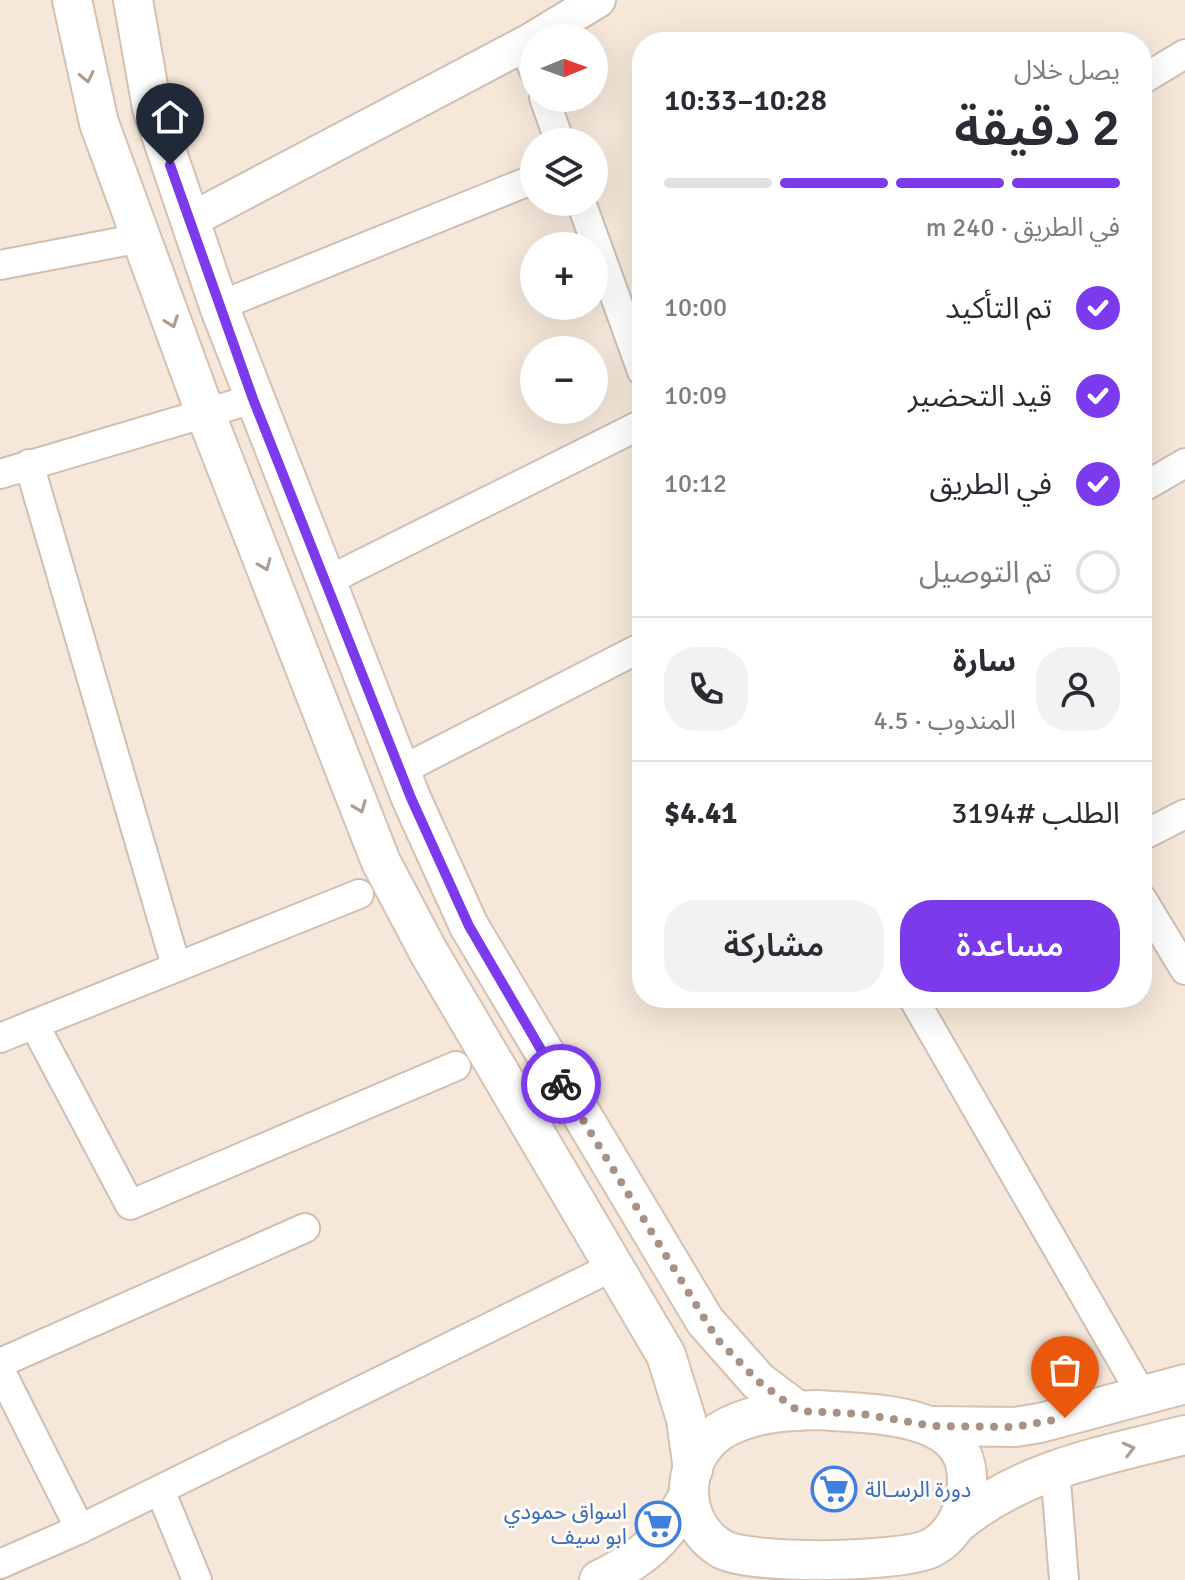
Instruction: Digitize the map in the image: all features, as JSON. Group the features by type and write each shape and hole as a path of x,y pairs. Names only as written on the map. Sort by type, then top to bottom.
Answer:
{"main road":[{"path":"72,0 99,123 206,415 381,862 428,951 666,1355 686,1419 695,1521 715,1544 735,1555 801,1569 860,1569 931,1548 996,1493 1055,1468 1185,1435"},
{"path":"133,0 152,108 219,306 400,771 469,926 689,1297 730,1353 758,1381 798,1411"},
{"path":"599,1580 655,1546 676,1521 708,1442 727,1427 771,1412 863,1414 932,1426 1015,1427 1065,1418 1185,1384"},
{"path":"932,1426 952,1438 963,1454 967,1481 932,1580"},
{"path":"720,1580 760,1559"}],"street":[{"path":"565,24 598,0"},
{"path":"189,221 520,54"},
{"path":"1152,74 1185,54"},
{"path":"219,306 520,185"},
{"path":"586,216 632,343"},
{"path":"0,265 141,238"},
{"path":"0,474 253,399"},
{"path":"325,582 632,429"},
{"path":"1152,482 1185,463"},
{"path":"29,464 176,966"},
{"path":"400,771 632,652"},
{"path":"1152,831 1185,814"},
{"path":"0,1038 359,894"},
{"path":"1152,916 1185,970"},
{"path":"919,1008 1142,1395"},
{"path":"34,1024 130,1205 456,1066"},
{"path":"0,1363 305,1228"},
{"path":"0,1564 80,1529 602,1272"},
{"path":"0,1370 80,1529"},
{"path":"1055,1468 1064,1580"},
{"path":"160,1490 197,1580"}],"shaded area":[{"path":"0,0 1185,0 1185,1580 0,1580"}],"way so far":[{"path":"561,1084 717,1339 758,1381 798,1411 863,1414 932,1426 1015,1427 1065,1418"}],"place":[{"name":"دورة الرسـالة","path":"834,1489"},
{"name":"اسواق حمودي ابو سيف","path":"658,1524"}],"route":[{"path":"170,165 253,399 411,798 469,926 561,1084"}]}
